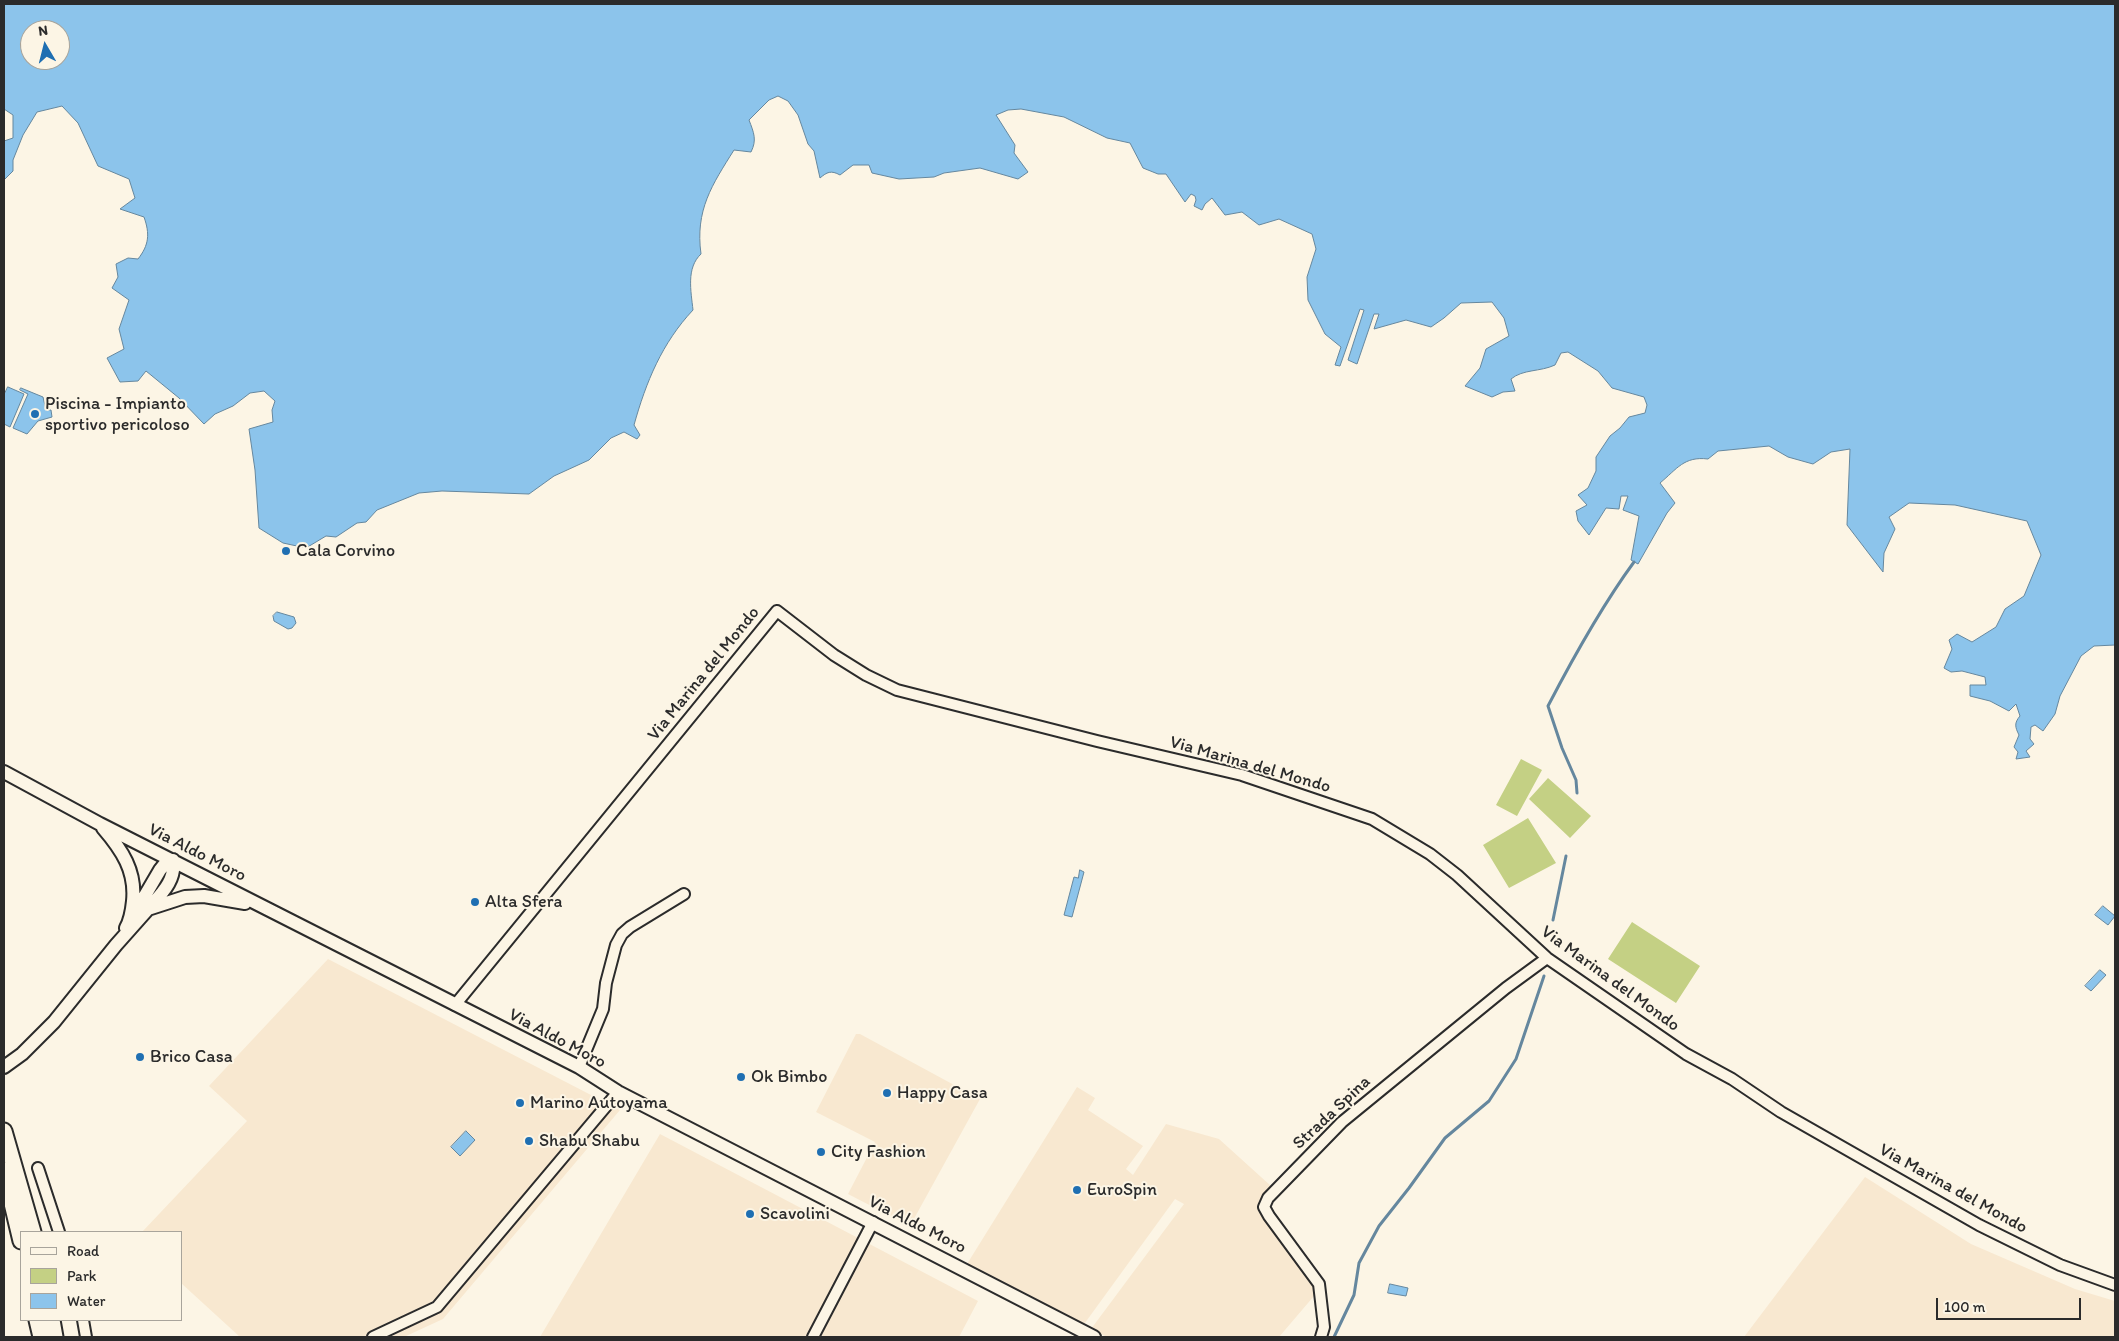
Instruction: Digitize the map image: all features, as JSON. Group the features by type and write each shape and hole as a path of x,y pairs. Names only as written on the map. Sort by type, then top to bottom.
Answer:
{"highway":[{"path":"4,1131 33,1231"},
{"path":"4,1170 20,1237"},
{"path":"37,1321 41,1337"},
{"path":"52,1321 55,1337"}],"main road":[{"name":"Via Aldo Moro","path":"4,772 100,824 579,1067 618,1092 1094,1337"},
{"path":"100,824 120,848 131,870 134,893 131,920"},
{"path":"4,1067 22,1054 54,1022 116,945 148,909 170,882 175,871 173,860 164,865 160,870 116,945"},
{"path":"148,909 185,897 204,896 222,898 265,908"}],"street":[{"name":"Via Marina del Mondo","path":"455,1005 777,611 834,655 866,675 897,690 1097,741 1242,775 1296,792 1372,820 1430,854 1457,875 1547,958 1686,1054 1732,1079 1781,1112 1979,1224 2060,1265 2115,1285"},
{"path":"579,1067 603,1009 606,983 616,945 622,934 630,927 684,894"},
{"name":"Strada Spina","path":"1321,1337 1324,1327 1318,1284 1269,1216 1264,1207 1268,1198 1342,1122 1506,988 1547,958"},
{"path":"373,1337 437,1307 618,1092"},
{"path":"38,1168 59,1231"},
{"path":"813,1337 872,1222"},
{"path":"83,1321 86,1337"}],"shaded area":[{"path":"328,959 620,1110 443,1319 404,1337 240,1337 182,1284 182,1231 143,1231 247,1121 209,1086"},
{"path":"856,1034 860,1034 980,1099 910,1226 848,1194 875,1142 816,1112"},
{"path":"1077,1087 1095,1098 1088,1110 1143,1146 1126,1169 1133,1175 1166,1124 1219,1139 1271,1186 1257,1208 1314,1288 1314,1296 1279,1337 1107,1337 1091,1329 1184,1204 1175,1199 1082,1327 967,1264"},
{"path":"660,1134 978,1301 959,1337 540,1337"},
{"path":"1865,1177 1971,1244 2075,1289 2115,1301 2115,1337 1744,1337"}],"green space":[{"path":"1521,759 1542,770 1517,816 1496,805"},
{"path":"1548,778 1591,816 1570,838 1529,799"},
{"path":"1528,818 1556,863 1509,888 1483,845"},
{"path":"1632,922 1700,966 1676,1003 1608,959"}],"water":[{"path":"4,4 2115,4 2115,645 2094,646 2081,656 2060,696 2055,714 2043,731 2035,725 2031,727 2030,739 2034,744 2026,751 2030,757 2016,759 2018,752 2014,747 2019,735 2016,725 2020,716 2016,704 2009,711 1990,701 1970,696 1970,685 1986,685 1985,677 1962,671 1951,672 1944,668 1952,649 1949,640 1957,634 1972,642 1996,627 2005,609 2024,596 2041,555 2027,521 1955,505 1909,503 1889,517 1895,529 1884,553 1883,572 1847,525 1850,449 1831,452 1813,464 1788,457 1769,446 1718,451 1708,459 1693,460 1681,465 1660,483 1675,503 1667,513 1638,564 1631,560 1639,516 1623,510 1628,496 1621,496 1619,509 1606,508 1589,535 1578,521 1576,511 1587,505 1578,495 1588,488 1596,471 1596,457 1610,436 1629,417 1645,413 1647,405 1644,397 1612,388 1598,371 1568,352 1561,353 1555,365 1526,372 1511,379 1515,391 1503,392 1492,397 1465,386 1480,368 1486,349 1509,336 1504,318 1492,302 1461,303 1431,327 1406,320 1374,329 1379,314 1374,314 1357,364 1348,360 1364,310 1360,309 1340,366 1335,365 1341,347 1325,334 1308,300 1307,277 1316,249 1312,234 1279,219 1259,225 1242,212 1225,215 1212,198 1205,204 1202,210 1194,206 1195,196 1191,194 1185,202 1166,174 1158,174 1143,168 1130,143 1107,138 1064,117 1021,109 1008,110 996,115 1015,145 1014,153 1028,172 1018,179 980,168 944,173 934,177 899,179 872,173 869,165 853,165 840,175 829,172 820,178 814,151 808,144 798,115 788,101 778,96 769,100 749,120 754,136 751,152 734,150 707,199 701,224 701,254 696,260 691,273 693,310 672,336 656,364 634,425 640,435 637,439 624,432 611,438 589,460 554,476 529,494 442,491 419,493 377,510 366,522 357,523 336,537 326,536 306,548 283,543 259,528 255,470 249,429 273,422 272,410 275,401 264,391 250,393 233,406 215,414 204,424 179,398 146,371 138,381 120,382 107,358 124,349 119,329 129,300 112,288 118,277 116,264 128,258 138,259 146,244 148,234 144,217 120,209 135,198 129,179 98,166 78,123 62,106 37,112 23,135 13,160 13,171 4,180 4,141 13,138 13,115 4,109"},
{"path":"8,387 24,394 10,427 4,424 4,395"},
{"name":"Piscina - Impianto sportivo pericoloso","path":"21,388 43,397 46,410 51,410 52,417 38,421 27,434 13,428 28,394 20,390"},
{"path":"277,612 294,617 296,623 292,628 288,629 274,621 273,616"},
{"path":"1080,870 1084,872 1072,917 1064,915 1074,877 1078,878"},
{"path":"2103,906 2115,916 2108,925 2095,915"},
{"path":"2100,970 2106,975 2091,991 2085,986"},
{"path":"466,1131 475,1140 460,1156 451,1147"},
{"path":"1390,1284 1408,1288 1406,1296 1388,1293"}],"waterway":[{"path":"1577,793 1576,780 1562,748 1548,706 1588,632 1634,562"},
{"path":"1553,920 1566,856"},
{"path":"1334,1337 1354,1295 1359,1263 1379,1226 1445,1138 1489,1101 1516,1059 1544,976"}],"place":[{"name":"Piscina - Impianto sportivo pericoloso","path":"35,414"},
{"name":"Cala Corvino","path":"286,551"},
{"name":"Alta Sfera","path":"475,902"},
{"name":"Brico Casa","path":"140,1057"},
{"name":"Ok Bimbo","path":"741,1077"},
{"name":"Happy Casa","path":"887,1093"},
{"name":"Marino Autoyama","path":"520,1103"},
{"name":"Shabu Shabu","path":"529,1141"},
{"name":"City Fashion","path":"821,1152"},
{"name":"EuroSpin","path":"1077,1190"},
{"name":"Scavolini","path":"750,1214"}]}
